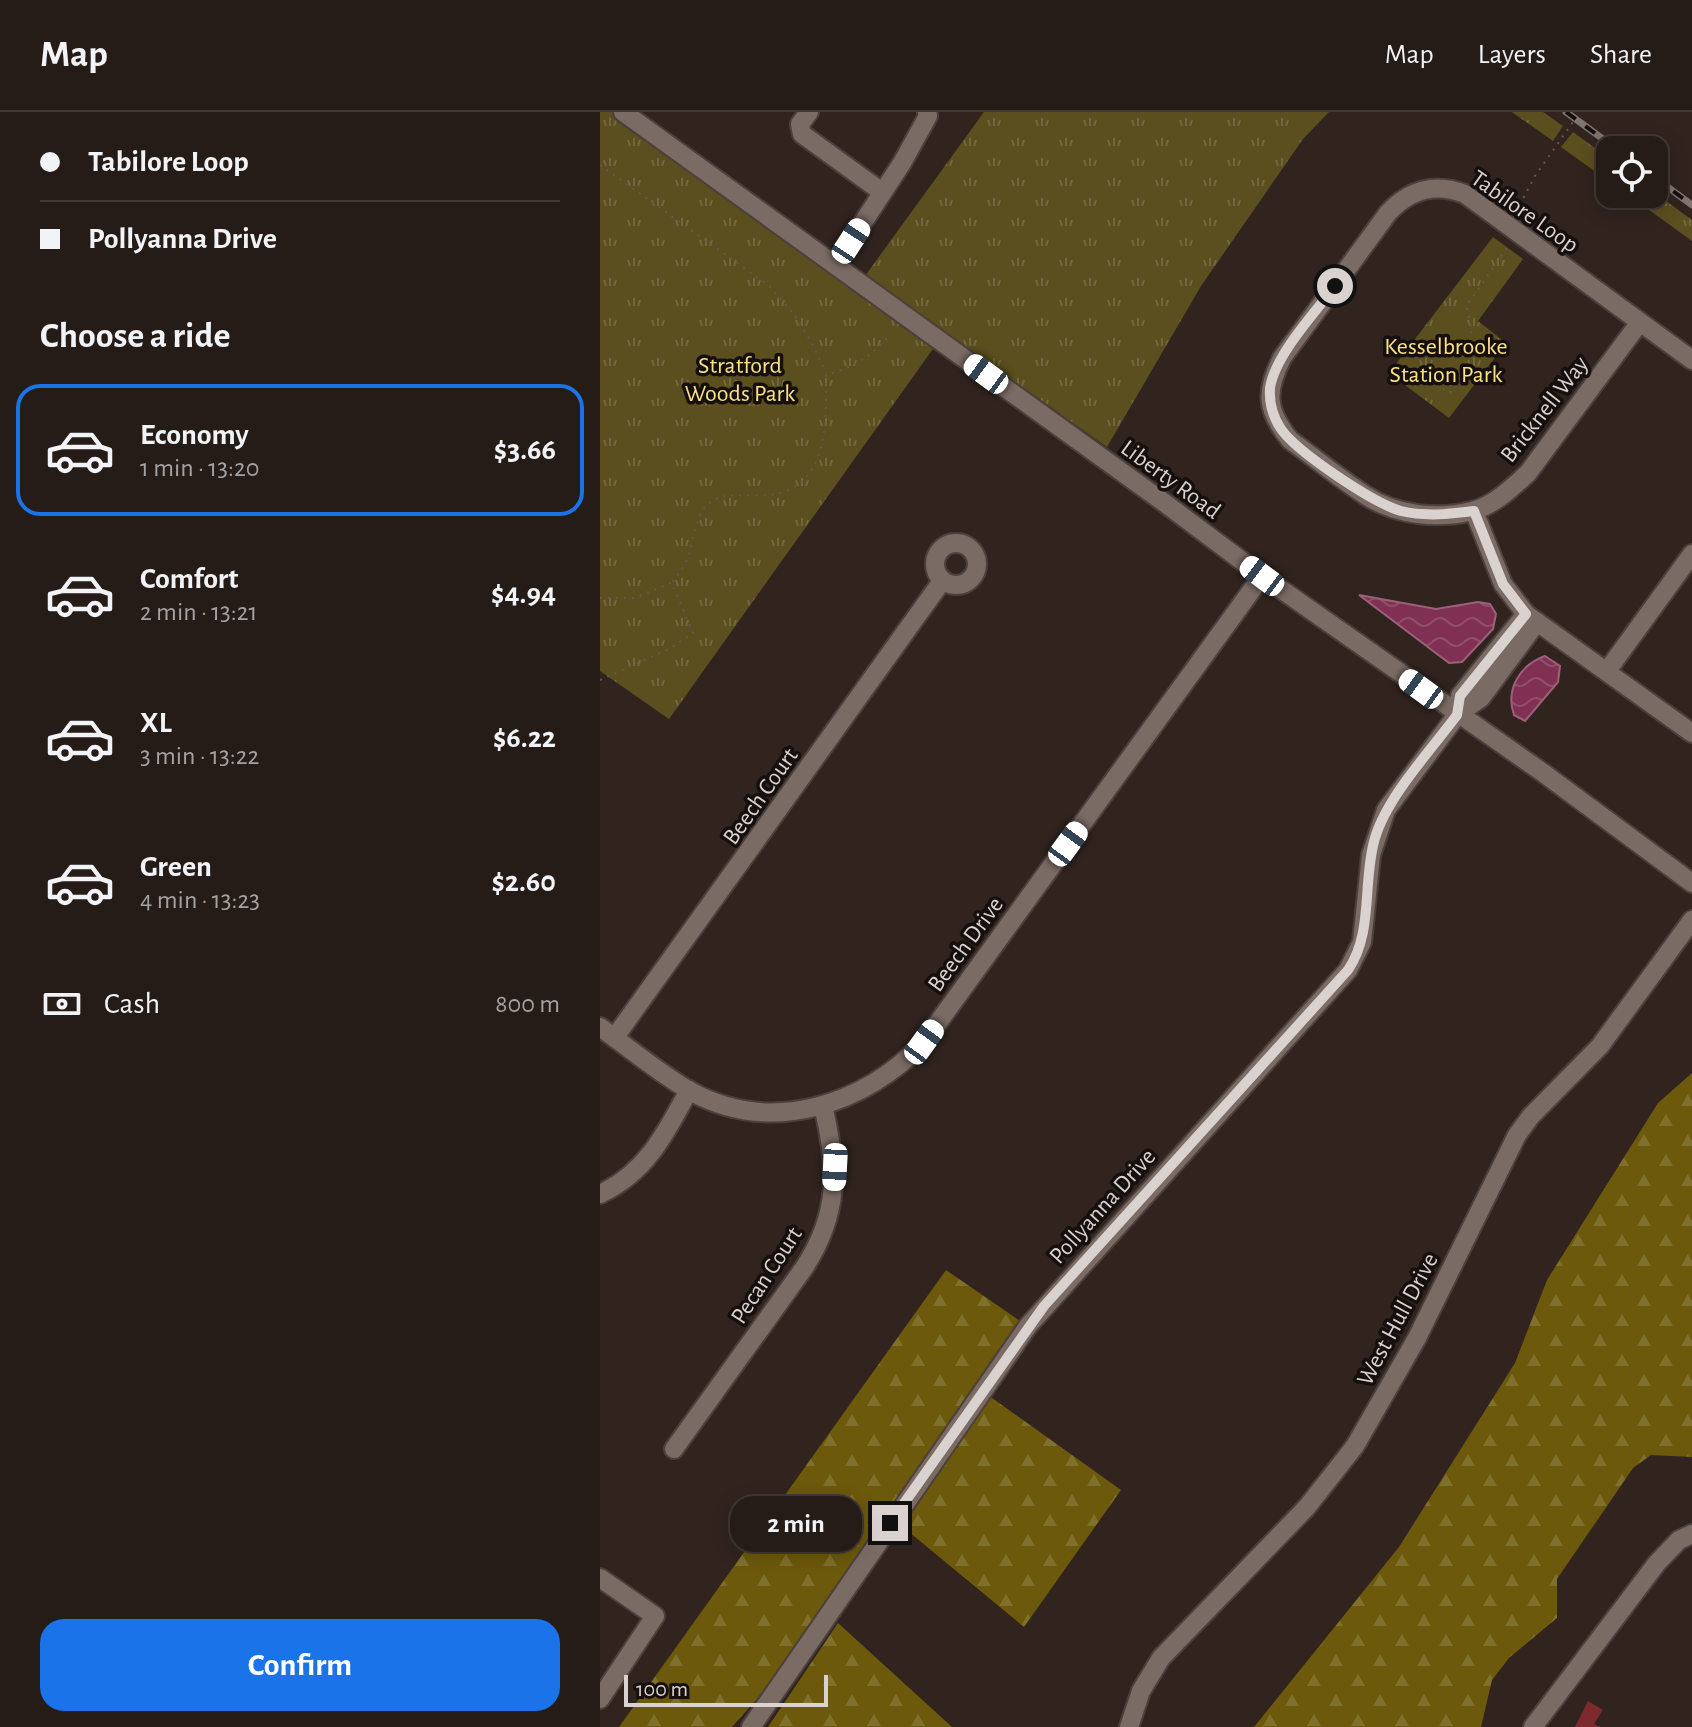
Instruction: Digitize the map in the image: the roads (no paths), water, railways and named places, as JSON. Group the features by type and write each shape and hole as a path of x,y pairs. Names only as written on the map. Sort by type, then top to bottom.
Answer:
{"street":[{"name":"Liberty Road","path":"623,112 1262,576 1542,772 1692,883"},
{"path":"809,112 800,124 802,134 882,192"},
{"path":"835,265 902,163 928,116 927,112"},
{"name":"Tabilore Loop","path":"1474,511 1415,513 1385,506 1365,496 1290,440 1270,406 1272,377 1282,358 1399,200 1423,189 1451,188 1465,194 1692,360"},
{"name":"Bricknell Way","path":"1474,511 1511,489 1528,473 1640,322"},
{"path":"1474,511 1503,584 1532,618 1692,733"},
{"path":"1607,671 1692,554"},
{"name":"Beech Drive","path":"607,1032 689,1090 752,1110 776,1112 823,1106 868,1088 889,1075 924,1042 1262,576"},
{"name":"Beech Court","path":"607,1032 942,581"},
{"name":"Pollyanna Drive","path":"751,1727 1028,1326 1348,970 1362,942 1371,855 1381,820 1457,715 1460,696 1532,618"},
{"name":"West Hull Drive","path":"1129,1727 1141,1691 1161,1658 1307,1507 1355,1446 1417,1338 1517,1135 1531,1116 1600,1046 1692,920"},
{"path":"600,1194 631,1176 644,1163 659,1145 689,1090"},
{"name":"Pecan Court","path":"674,1449 804,1268 822,1236 830,1213 835,1167 823,1106"},
{"path":"1533,1727 1657,1563 1679,1540 1692,1534"},
{"path":"600,1578 655,1616 600,1699"}],"water":[{"path":"1359,595 1436,609 1478,602 1490,604 1496,614 1493,629 1462,662 1449,663"},
{"path":"1545,656 1560,666 1558,682 1525,721 1514,715 1513,687 1528,665"}],"railway":[{"path":"1566,112 1599,136"},
{"path":"1668,187 1692,205"}],"park label":[{"name":"Kesselbrooke Station Park","path":"1446,360"},
{"name":"Stratford Woods Park","path":"740,379"}]}
